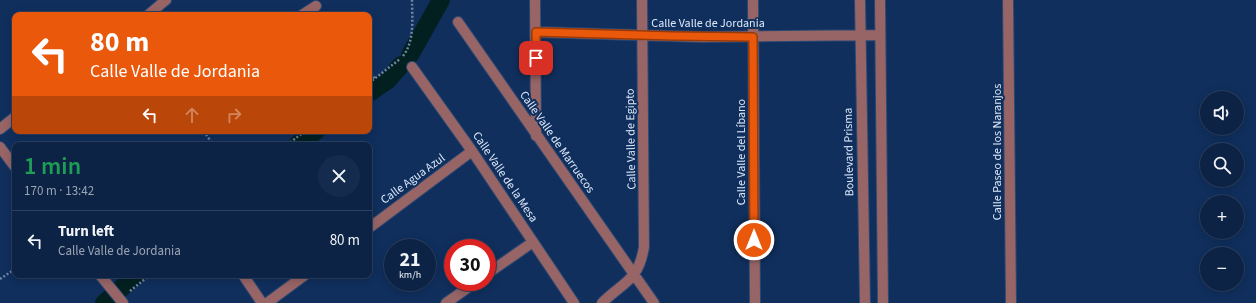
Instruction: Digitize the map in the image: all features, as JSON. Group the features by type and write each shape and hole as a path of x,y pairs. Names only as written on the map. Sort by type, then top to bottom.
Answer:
{"street":[{"path":"152,12 166,0"},
{"path":"535,0 536,136"},
{"name":"Calle Valle de Egipto","path":"635,276 642,258 644,247 642,0"},
{"name":"Calle Valle del Líbano","path":"753,0 754,303"},
{"name":"Boulevard Prisma","path":"860,0 865,303"},
{"path":"880,0 883,303"},
{"name":"Calle Paseo de los Naranjos","path":"1008,0 1011,303"},
{"path":"307,12 316,6"},
{"name":"Calle Valle de Marruecos","path":"458,22 536,136 654,303"},
{"name":"Calle Valle de Jordania","path":"536,32 643,36 753,37 880,35"},
{"name":"Calle Valle de la Mesa","path":"412,67 472,151 574,303"},
{"path":"0,129 12,120"},
{"path":"0,147 12,163"},
{"name":"Calle Agua Azul","path":"372,226 472,151"},
{"path":"496,268 534,242"},
{"path":"602,303 635,276"},
{"path":"103,278 122,301"},
{"path":"245,278 262,303"},
{"path":"267,303 301,278"},
{"path":"446,303 463,291"}],"path":[{"path":"372,81 405,54 411,36 412,0"},
{"path":"372,74 375,79"},
{"path":"291,142 301,134"},
{"path":"0,279 12,271"},
{"path":"122,301 147,278"}],"waterway":[{"path":"410,55 441,0"},
{"path":"372,91 388,80 401,65"},
{"path":"301,142 312,134"},
{"path":"104,303 133,278"}],"route":[{"path":"536,58 536,32 753,37 754,240"}]}
